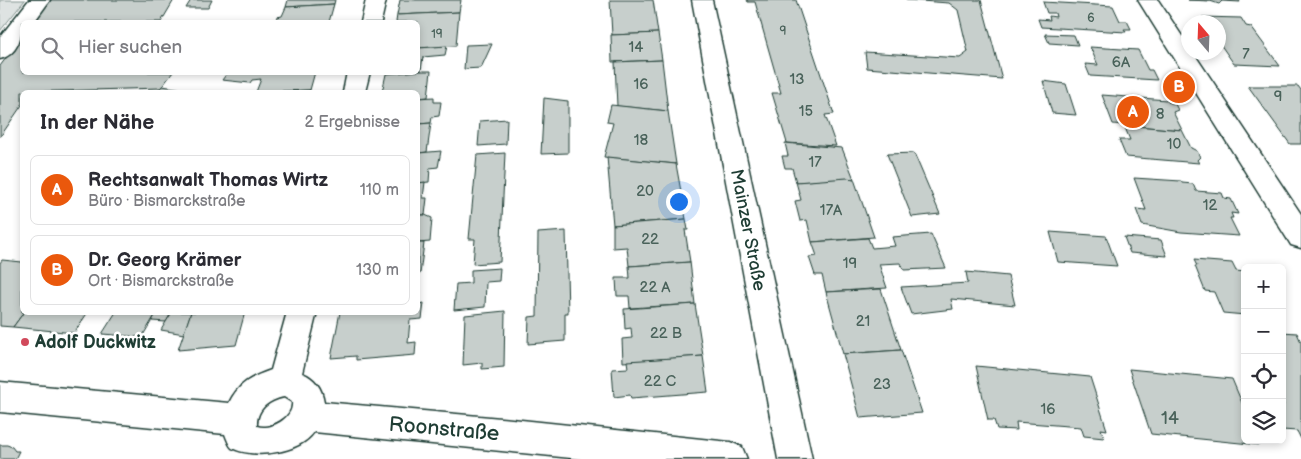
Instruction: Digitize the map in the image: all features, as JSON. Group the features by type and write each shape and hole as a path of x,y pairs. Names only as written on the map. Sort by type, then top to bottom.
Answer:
{"street":[{"path":"25,20 40,0"},
{"path":"371,20 376,0"},
{"name":"Mainzer Straße","path":"702,0 795,459"},
{"path":"1148,0 1301,237"},
{"path":"0,52 20,27"},
{"path":"354,90 358,75"},
{"path":"284,382 301,315"},
{"path":"284,382 292,383 305,392 308,407 306,416 294,432 277,442 266,452 244,437 239,426 242,411 255,394 264,388 284,382"},
{"path":"0,397 239,420"},
{"name":"Roonstraße","path":"306,416 512,435 730,459"}],"shaded area":[{"path":"0,0 25,0 0,31"}],"building":[{"path":"51,0 174,0 162,20 35,20"},
{"path":"191,0 212,0 208,8 186,8"},
{"path":"288,0 335,0 334,4 286,7"},
{"path":"400,0 461,0 459,12 397,15"},
{"path":"610,0 653,0 658,33 612,35"},
{"path":"747,0 796,0 834,114 825,115 836,146 787,143 772,93 781,93 755,2 748,2"},
{"path":"906,0 981,0 1002,79 867,68 865,52 960,58 968,52 958,10 949,3"},
{"path":"1188,0 1239,0 1240,2 1222,1 1219,4 1210,1"},
{"path":"1043,2 1113,6 1120,21 1127,21 1131,29 1124,29 1126,32 1041,27 1038,19 1050,20 1049,16 1056,17 1055,13 1047,13"},
{"path":"334,4 330,20 276,20 277,17 282,16 286,7"},
{"path":"459,12 456,46 420,48 420,20 396,20 397,15"},
{"path":"1226,18 1241,18 1246,26 1251,27 1280,66 1234,64 1226,52"},
{"path":"658,33 662,60 612,62 611,35"},
{"path":"1045,34 1074,35 1078,45 1049,43"},
{"path":"20,40 20,75 171,75 161,88 20,90 20,108 0,137 0,66"},
{"path":"492,44 481,68 464,69 466,45"},
{"path":"447,46 445,55 423,57 421,71 420,48"},
{"path":"1090,47 1138,50 1148,70 1152,70 1157,80 1090,76 1085,64 1098,65"},
{"path":"662,60 668,111 617,106 615,62"},
{"path":"420,71 431,71 428,97 420,98 420,90 382,90 386,75 420,75"},
{"path":"226,75 314,75 310,90 257,90 261,79 252,80 250,83 222,80"},
{"path":"1043,81 1066,84 1076,115 1052,113"},
{"path":"162,86 183,89 182,90 159,90"},
{"path":"1248,86 1298,86 1301,90 1301,144 1290,144"},
{"path":"1102,95 1167,100 1175,104 1178,110 1173,112 1182,130 1113,124"},
{"path":"434,97 434,102 441,102 439,116 432,117 431,123 420,124 420,98"},
{"path":"544,98 568,101 568,153 541,154"},
{"path":"611,105 668,111 676,164 604,157 613,123 607,122"},
{"path":"507,119 506,144 478,146 480,121"},
{"path":"431,123 427,152 420,153 420,124"},
{"path":"1124,125 1182,130 1191,148 1197,151 1200,157 1197,160 1199,163 1126,157 1119,140 1130,140"},
{"path":"785,143 842,148 854,179 796,182 792,168 785,168 782,156 788,156"},
{"path":"441,151 438,167 430,168 429,182 420,183 420,153"},
{"path":"505,153 500,262 473,264 475,239 469,239 477,155"},
{"path":"914,153 940,214 912,217 887,154"},
{"path":"607,157 676,164 686,219 613,225"},
{"path":"1134,178 1181,181 1182,183 1193,184 1196,191 1222,193 1224,198 1231,199 1238,214 1231,213 1233,218 1230,218 1239,236 1181,232 1142,225 1136,209 1146,210"},
{"path":"854,179 874,237 812,242 807,220 800,221 795,201 801,200 796,182"},
{"path":"425,182 423,198 427,198 425,215 420,215 420,183"},
{"path":"420,215 432,218 430,242 420,243"},
{"path":"686,219 688,230 685,230 690,262 629,266 627,247 613,248 613,225"},
{"path":"566,231 568,313 565,313 565,341 528,344 529,317 537,316 538,233"},
{"path":"1050,232 1106,236 1117,266 1058,262"},
{"path":"931,234 946,268 904,270 900,263 879,264 887,288 826,292 822,275 815,275 809,257 817,256 812,242 868,238 872,248 895,246 892,237"},
{"path":"1124,237 1161,240 1167,256 1130,253"},
{"path":"420,243 424,243 420,274"},
{"path":"2,260 20,262 20,315 22,315 13,327 0,326 0,263"},
{"path":"1194,260 1232,263 1236,271 1241,272 1241,315 1223,313 1214,292 1205,291 1195,266 1197,266"},
{"path":"690,262 695,304 630,308 629,296 617,296 616,278 630,278 629,266"},
{"path":"500,268 499,281 486,282 485,307 454,310 456,284 471,283 471,270"},
{"path":"966,272 1008,276 1015,305 951,299 953,309 911,314 901,287 968,283"},
{"path":"881,289 901,350 843,354 826,292"},
{"path":"424,303 422,319 410,320 408,343 416,342 415,355 356,360 356,356 331,358 339,315 420,315 420,304"},
{"path":"695,304 703,356 623,362 622,339 632,338 631,328 625,329 624,309"},
{"path":"505,311 504,367 482,369 482,363 463,365 465,315"},
{"path":"22,315 86,315 74,333 13,327"},
{"path":"114,315 155,315 142,337 102,334"},
{"path":"155,315 170,315 166,322 152,321"},
{"path":"170,315 190,315 184,334 161,330"},
{"path":"190,315 244,315 236,345 178,350"},
{"path":"1286,332 1297,333 1301,342 1301,439 1297,431 1286,430"},
{"path":"901,350 922,413 860,418 843,354"},
{"path":"703,356 708,392 631,398 630,395 614,397 612,369 628,368 627,361"},
{"path":"976,366 1090,377 1107,430 1101,429 1104,438 1084,436 1081,427 1016,422 1017,430 997,429 994,420 988,420"},
{"path":"1129,369 1232,379 1241,400 1241,443 1151,434"},
{"path":"0,445 7,445 15,451 19,451 15,459 0,459"}],"place":[{"name":"Dr. Georg Krämer","path":"1179,87"},
{"name":"Rechtsanwalt Thomas Wirtz","path":"1133,112"},
{"name":"Adolf Duckwitz","path":"25,342"}]}
